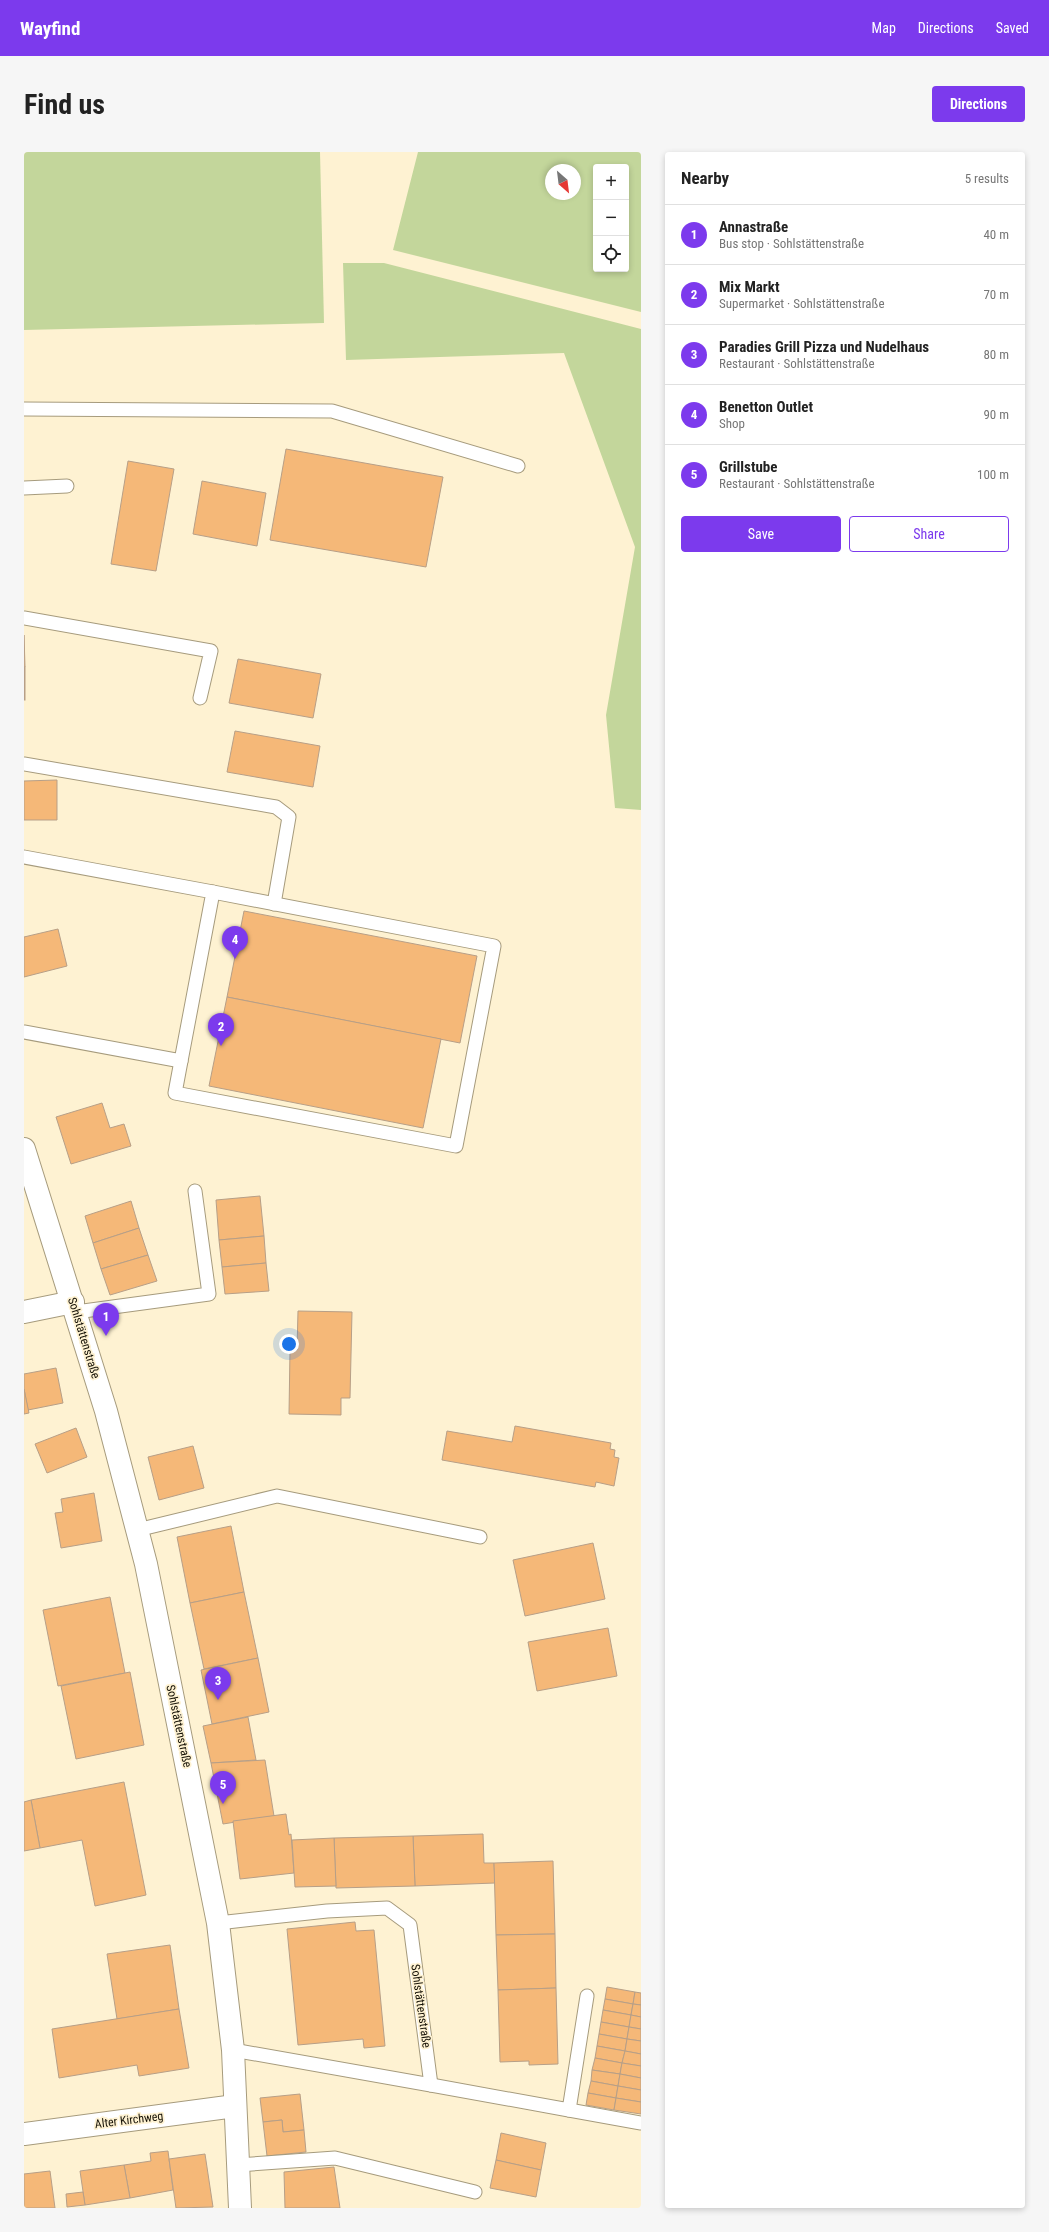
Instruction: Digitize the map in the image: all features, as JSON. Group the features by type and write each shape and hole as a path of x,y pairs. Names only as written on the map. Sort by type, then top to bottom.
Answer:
{"street":[{"name":"Sohlstättenstraße","path":"24,1148 106,1411 146,1564 218,1923 233,2050 240,2208"},
{"path":"24,1312 74,1307"},
{"name":"Alter Kirchweg","path":"24,2134 235,2106"}],"lane":[{"path":"24,409 332,411 518,466"},
{"path":"24,488 67,486"},
{"path":"24,618 211,652 200,698"},
{"path":"24,764 276,807 289,817 274,904"},
{"path":"24,857 213,892 494,946 456,1146 175,1093 213,892"},
{"path":"24,1032 181,1061"},
{"path":"74,1307 209,1294 195,1191"},
{"path":"137,1530 277,1496 480,1537"},
{"name":"Sohlstättenstraße","path":"218,1923 327,1911 387,1908 410,1925 431,2085"},
{"path":"570,2110 587,1996"},
{"path":"233,2050 641,2123"},
{"path":"238,2165 335,2158 475,2192"}],"green space":[{"path":"24,152 320,152 324,323 24,330"},
{"path":"418,152 641,152 641,312 393,250"},
{"path":"343,263 384,263 641,329 641,810 615,808 606,715 635,547 564,353 346,360"}],"building":[{"path":"286,449 443,477 426,567 270,540"},
{"path":"128,461 174,469 156,571 111,564"},
{"path":"202,481 266,493 257,546 193,534"},
{"path":"24,635 25,667 24,667"},
{"path":"238,659 321,674 313,718 229,703"},
{"path":"25,667 25,700 24,700"},
{"path":"235,731 320,746 313,787 227,772"},
{"path":"57,780 57,820 24,820 24,781"},
{"path":"244,911 477,956 460,1043 227,997"},
{"path":"58,929 67,966 24,977 24,937"},
{"path":"227,997 441,1039 423,1128 209,1086"},
{"path":"102,1103 110,1128 124,1124 131,1146 71,1164 56,1117"},
{"path":"260,1196 264,1236 219,1240 216,1200"},
{"path":"131,1201 139,1228 93,1243 85,1216"},
{"path":"139,1228 148,1255 101,1269 93,1243"},
{"path":"264,1236 266,1263 222,1267 219,1240"},
{"path":"148,1255 157,1281 110,1295 101,1269"},
{"path":"266,1263 269,1291 225,1294 222,1267"},
{"path":"298,1311 352,1312 350,1398 341,1398 341,1415 289,1414 290,1350 297,1350"},
{"path":"56,1368 63,1403 28,1410 24,1389 24,1374"},
{"path":"24,1389 29,1413 24,1414"},
{"path":"515,1426 611,1443 610,1449 615,1450 614,1457 619,1458 614,1486 596,1482 595,1487 442,1460 447,1431 512,1442"},
{"path":"76,1428 87,1457 47,1473 35,1444"},
{"path":"193,1446 204,1488 159,1500 148,1457"},
{"path":"94,1493 102,1541 61,1548 55,1513 63,1512 61,1499"},
{"path":"231,1526 244,1592 190,1603 177,1537"},
{"path":"593,1543 605,1599 525,1616 513,1560"},
{"path":"244,1592 258,1658 204,1669 190,1603"},
{"path":"110,1597 125,1673 58,1686 43,1610"},
{"path":"608,1628 617,1676 537,1691 528,1642"},
{"path":"258,1658 269,1712 212,1724 201,1670"},
{"path":"130,1672 144,1745 76,1759 61,1686"},
{"path":"248,1717 256,1760 211,1763 203,1726"},
{"path":"265,1760 274,1816 223,1824 211,1763"},
{"path":"124,1782 146,1895 95,1906 82,1840 40,1848 31,1800"},
{"path":"31,1800 40,1848 24,1851 24,1802"},
{"path":"286,1814 289,1835 291,1834 294,1873 240,1879 233,1821"},
{"path":"483,1834 484,1863 494,1863 495,1883 415,1886 413,1836"},
{"path":"413,1836 415,1886 336,1888 334,1838"},
{"path":"334,1838 336,1886 295,1887 292,1840"},
{"path":"553,1861 555,1934 496,1935 494,1863"},
{"path":"355,1922 356,1931 374,1930 385,2046 364,2048 363,2039 298,2045 287,1929"},
{"path":"555,1934 556,1988 498,1990 496,1935"},
{"path":"170,1945 179,2009 117,2019 107,1954"},
{"path":"607,1987 635,1992 633,2004 605,1999"},
{"path":"556,1988 558,2064 529,2065 529,2061 500,2062 498,1990"},
{"path":"635,1992 641,1993 641,2005 633,2004"},
{"path":"605,1999 633,2004 631,2015 603,2010"},
{"path":"633,2004 641,2005 641,2017 631,2015"},
{"path":"179,2009 189,2068 139,2076 137,2065 59,2078 52,2029"},
{"path":"603,2010 631,2015 629,2027 601,2022"},
{"path":"631,2015 641,2017 641,2029 629,2027"},
{"path":"601,2022 629,2027 627,2039 599,2034"},
{"path":"629,2027 641,2029 641,2041 627,2039"},
{"path":"599,2034 627,2039 625,2051 597,2046"},
{"path":"627,2039 641,2041 641,2054 625,2051"},
{"path":"597,2046 625,2051 622,2063 595,2058"},
{"path":"625,2051 641,2054 641,2066 622,2063"},
{"path":"595,2058 622,2063 620,2074 592,2070"},
{"path":"622,2063 641,2066 641,2078 620,2074"},
{"path":"592,2070 620,2074 618,2086 591,2081"},
{"path":"620,2074 641,2078 641,2090 618,2086"},
{"path":"591,2081 618,2086 616,2098 588,2093"},
{"path":"618,2086 641,2090 641,2102 616,2098"},
{"path":"588,2093 616,2098 614,2110 586,2105"},
{"path":"300,2094 304,2130 283,2132 282,2120 263,2122 260,2098"},
{"path":"616,2098 641,2102 641,2114 614,2110"},
{"path":"282,2120 283,2132 304,2130 306,2152 267,2156 263,2122"},
{"path":"501,2133 546,2143 541,2170 496,2160"},
{"path":"168,2151 173,2190 130,2198 124,2165 151,2161 150,2153"},
{"path":"205,2154 213,2207 176,2208 169,2159"},
{"path":"496,2160 541,2170 536,2197 490,2188"},
{"path":"124,2165 130,2198 85,2205 80,2171"},
{"path":"334,2167 340,2208 285,2208 284,2172"},
{"path":"50,2171 55,2208 24,2208 24,2174"},
{"path":"83,2192 85,2205 67,2207 66,2194"}],"place":[{"name":"Benetton Outlet","path":"235,959"},
{"name":"Mix Markt","path":"221,1046"},
{"name":"Annastraße","path":"106,1336"},
{"name":"Paradies Grill Pizza und Nudelhaus","path":"218,1700"},
{"name":"Grillstube","path":"223,1804"}]}
